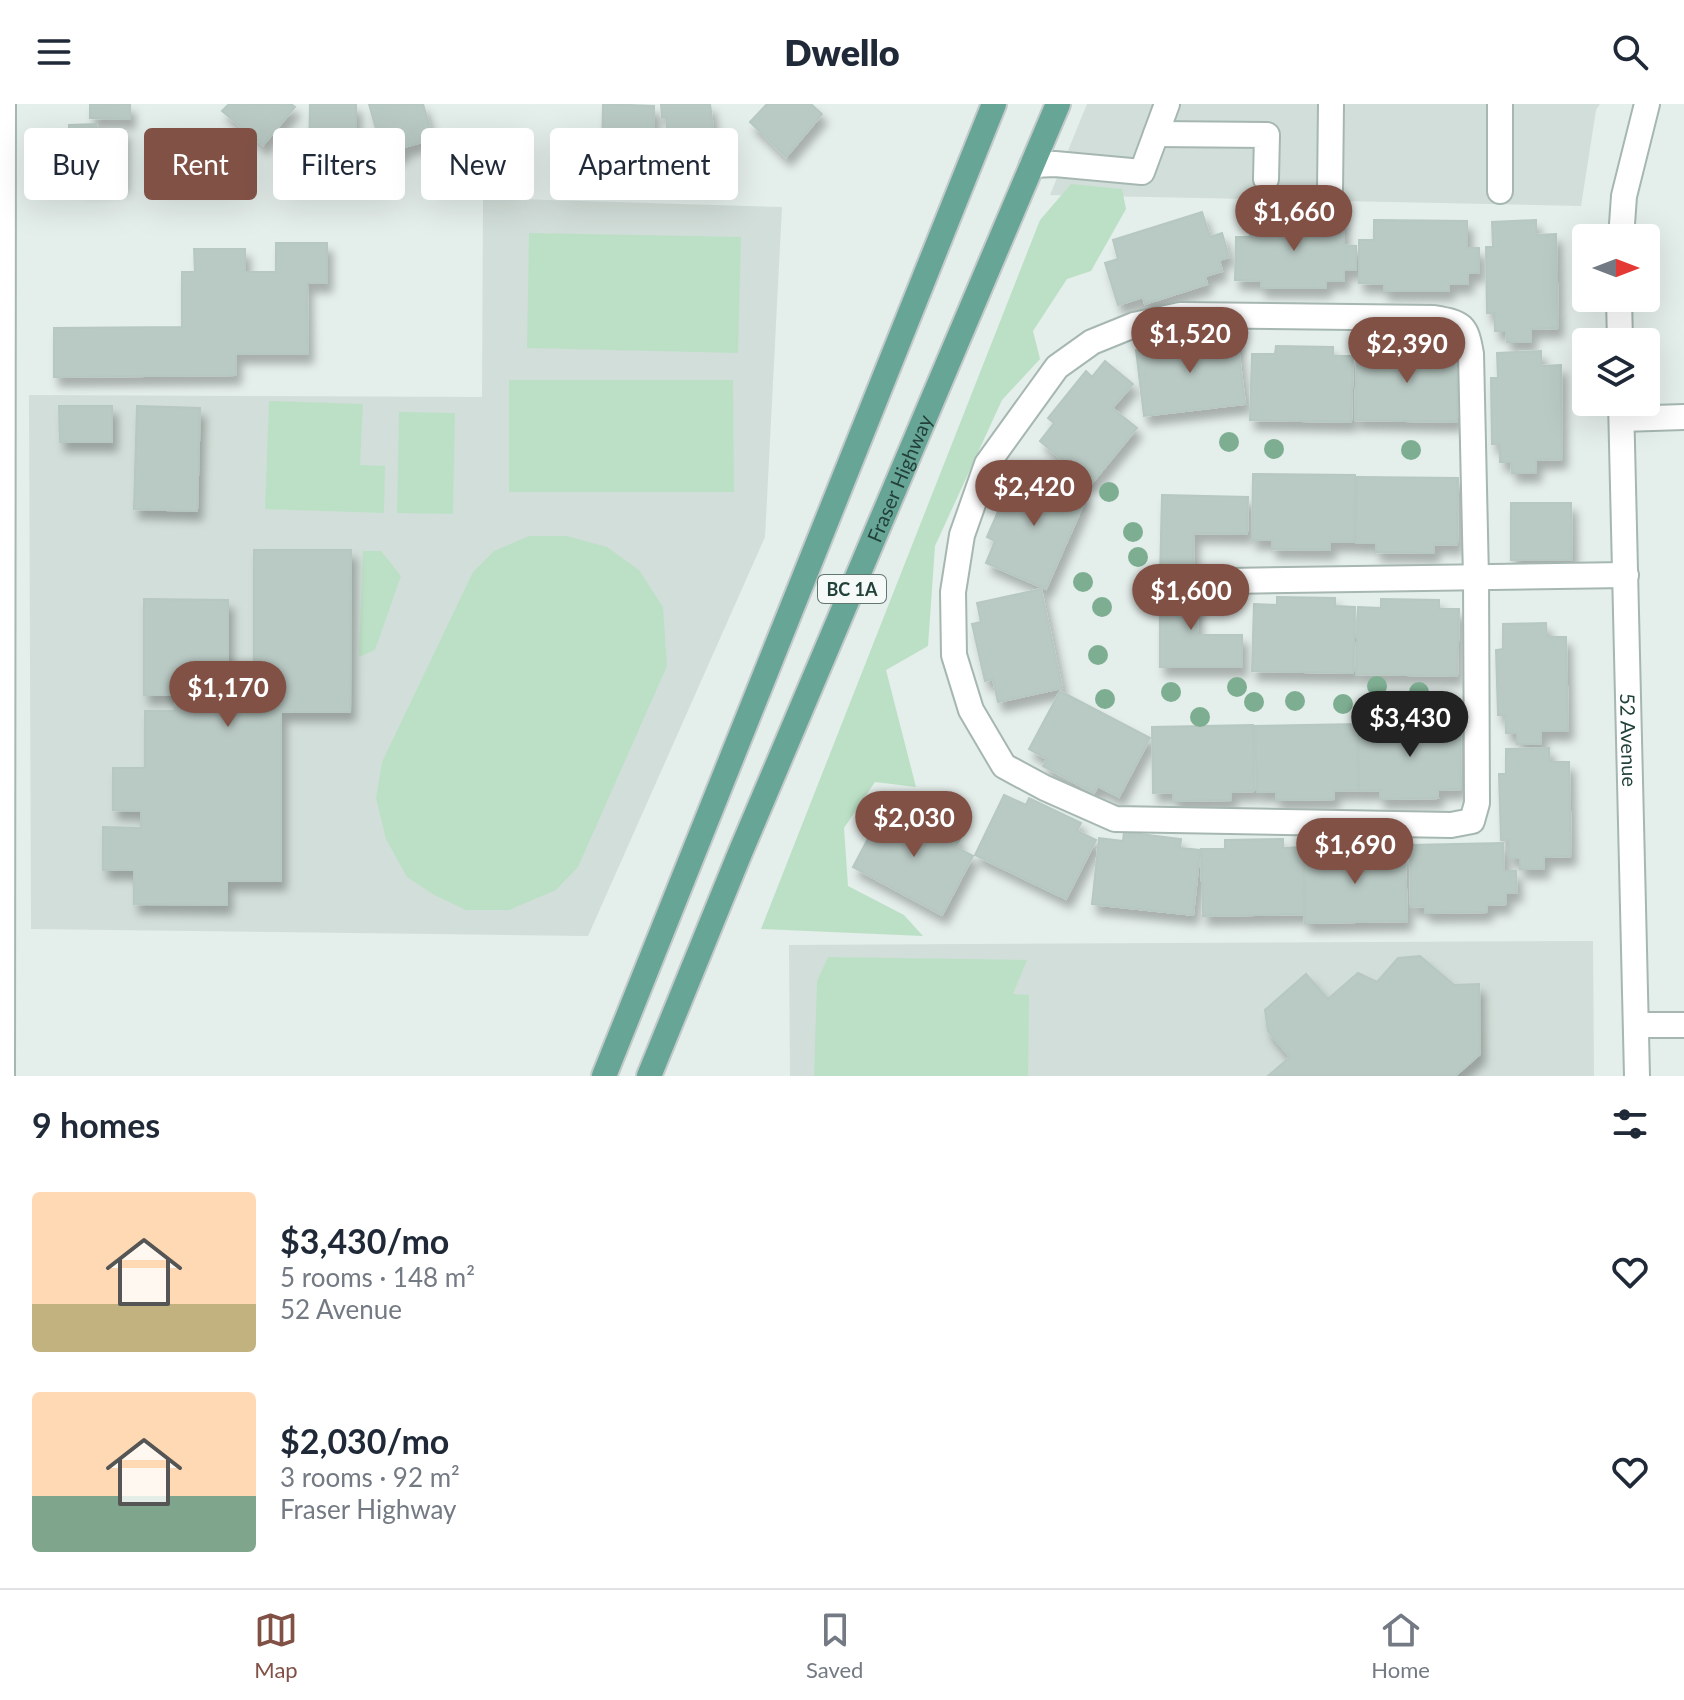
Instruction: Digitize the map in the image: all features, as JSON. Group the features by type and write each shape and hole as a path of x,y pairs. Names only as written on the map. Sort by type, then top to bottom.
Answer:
{"main road":[{"name":"BC 1A","path":"604,1076 994,104"},
{"name":"Fraser Highway","path":"649,1076 740,853 1058,104"}],"street":[{"path":"1,1073 3,104"},
{"path":"1032,165 1055,164 1142,172 1167,104"},
{"path":"1330,191 1331,104"},
{"path":"1500,104 1500,191"},
{"path":"1622,224 1624,196 1647,104"},
{"path":"1156,134 1267,135 1266,179"},
{"path":"1180,315 1434,318 1455,322 1467,333 1471,354 1476,578 1477,803 1472,821 1451,825 1115,819 1004,766 971,710 954,655 953,592 962,535 987,464 1057,367 1092,342 1134,325 1180,315"},
{"path":"1660,414 1684,417"},
{"name":"52 Avenue","path":"1621,416 1637,1076"},
{"path":"1228,581 1626,575"},
{"path":"1636,1025 1684,1025"}],"shaded area":[{"path":"1087,104 1600,104 1596,110 1581,206 1050,195"},
{"path":"483,200 782,207 765,537 588,936 31,929 29,395 482,397"},
{"path":"1593,941 1594,1076 790,1076 789,945"}],"green space":[{"path":"1071,184 1122,189 1126,209 1091,271 1067,279 1033,331 1040,359 1002,400 935,546 928,646 886,670 916,787 875,782 844,828 848,886 904,915 923,936 761,929 1040,220"},
{"path":"529,233 741,237 738,353 527,348"},
{"path":"509,380 733,380 734,492 509,492"},
{"path":"269,401 363,404 360,465 385,466 384,513 265,509"},
{"path":"399,412 455,413 453,514 397,513"},
{"path":"529,536 567,536 607,547 639,570 663,607 667,666 578,867 556,890 509,910 466,910 434,895 407,877 386,839 376,798 382,762 473,572 494,551"},
{"path":"363,551 381,551 401,576 375,650 359,657"},
{"path":"828,957 1027,960 1013,994 1029,995 1028,1076 814,1076 817,981"}],"building":[{"path":"90,104 130,104 130,119 90,118"},
{"path":"229,104 291,104 295,107 277,128 273,128 273,133 263,145 257,140 257,128 242,128 222,111"},
{"path":"310,104 356,104 356,128 310,128"},
{"path":"369,104 423,104 430,128 421,128 421,142 405,147 405,128 376,128"},
{"path":"603,104 654,106 654,128 603,128"},
{"path":"661,104 710,104 713,128 667,128 666,117 662,117"},
{"path":"767,104 811,104 822,114 786,157 750,122"},
{"path":"96,124 97,128 69,128 69,125"},
{"path":"1202,212 1210,237 1222,233 1229,257 1219,260 1222,271 1205,276 1207,284 1145,304 1143,297 1118,305 1105,263 1118,259 1113,240"},
{"path":"1250,217 1344,218 1344,245 1356,246 1356,270 1344,270 1344,281 1326,281 1326,288 1261,288 1261,281 1235,280 1236,237 1250,237"},
{"path":"1374,220 1467,221 1467,248 1479,248 1479,273 1468,273 1468,284 1449,284 1449,291 1384,291 1384,284 1359,283 1359,240 1374,240"},
{"path":"1536,220 1536,235 1556,234 1558,328 1531,329 1531,342 1507,342 1506,331 1495,331 1495,313 1487,313 1486,247 1493,247 1492,222"},
{"path":"276,243 327,243 327,283 307,283 308,354 236,354 236,375 54,377 54,328 182,327 182,272 195,272 194,249 245,249 245,272 276,272"},
{"path":"1216,332 1217,341 1237,338 1245,404 1144,416 1136,350 1160,347 1158,339"},
{"path":"1276,346 1333,347 1333,356 1353,356 1351,422 1250,420 1252,354 1275,354"},
{"path":"1381,346 1438,347 1438,356 1458,356 1457,422 1355,420 1357,353 1381,354"},
{"path":"1541,351 1541,366 1561,365 1562,459 1536,460 1536,473 1512,473 1511,462 1500,462 1500,444 1492,444 1491,378 1498,378 1497,353"},
{"path":"1105,361 1133,384 1112,408 1137,428 1091,484 1040,441 1054,423 1048,418 1086,371 1092,377"},
{"path":"59,406 112,406 112,442 60,442"},
{"path":"137,406 200,408 197,511 134,509"},
{"path":"1026,470 1087,496 1046,589 986,563 995,541 987,537 1010,484 1018,488"},
{"path":"1253,474 1355,475 1354,542 1330,542 1330,550 1272,549 1272,540 1252,540"},
{"path":"1357,477 1458,478 1457,545 1434,544 1434,553 1376,552 1376,543 1356,543"},
{"path":"1162,495 1248,497 1247,534 1194,533 1193,578 1160,578"},
{"path":"1511,503 1571,503 1572,560 1511,560"},
{"path":"254,550 351,550 350,712 281,712 281,881 227,881 227,905 134,904 134,870 103,870 103,827 141,828 141,811 113,810 113,768 145,768 145,711 175,711 175,695 144,695 144,599 228,600 228,699 254,699"},
{"path":"1160,581 1198,581 1197,635 1242,635 1242,667 1160,667"},
{"path":"1041,589 1062,688 998,702 993,679 985,681 972,624 981,622 977,603"},
{"path":"1277,597 1335,598 1335,606 1355,607 1353,673 1252,671 1254,604 1277,605"},
{"path":"1381,599 1439,600 1439,609 1459,609 1457,676 1356,674 1358,607 1381,608"},
{"path":"1546,623 1547,637 1566,637 1568,731 1541,731 1541,744 1517,744 1517,733 1506,733 1505,715 1498,715 1496,650 1503,649 1503,624"},
{"path":"1060,691 1150,738 1119,797 1098,786 1094,793 1043,766 1047,759 1029,749"},
{"path":"1460,723 1461,789 1437,790 1438,798 1380,799 1380,790 1359,791 1359,724"},
{"path":"1357,724 1358,790 1334,791 1334,799 1276,800 1276,792 1257,792 1255,726"},
{"path":"1253,725 1254,791 1231,792 1231,800 1173,801 1173,792 1153,793 1152,727"},
{"path":"1549,748 1550,762 1569,762 1571,856 1544,857 1544,869 1520,869 1520,858 1509,858 1509,840 1501,840 1499,774 1506,774 1506,749"},
{"path":"1004,795 1026,805 1029,798 1081,823 1077,831 1096,840 1066,899 975,855"},
{"path":"884,808 904,819 908,812 960,839 956,847 973,856 942,915 853,867"},
{"path":"1124,832 1181,839 1180,848 1200,850 1193,915 1092,904 1099,838 1123,841"},
{"path":"1283,839 1283,848 1303,847 1304,914 1203,916 1201,849 1225,849 1225,840"},
{"path":"1503,843 1504,871 1516,871 1517,893 1506,893 1506,904 1487,905 1487,912 1425,913 1425,906 1411,907 1410,845"},
{"path":"1385,846 1385,855 1405,854 1407,921 1305,923 1304,856 1328,856 1327,847"},
{"path":"1420,956 1454,985 1479,984 1480,1054 1455,1076 1269,1075 1290,1057 1268,1031 1265,1010 1306,974 1328,999 1358,973 1377,982 1398,958"}]}
